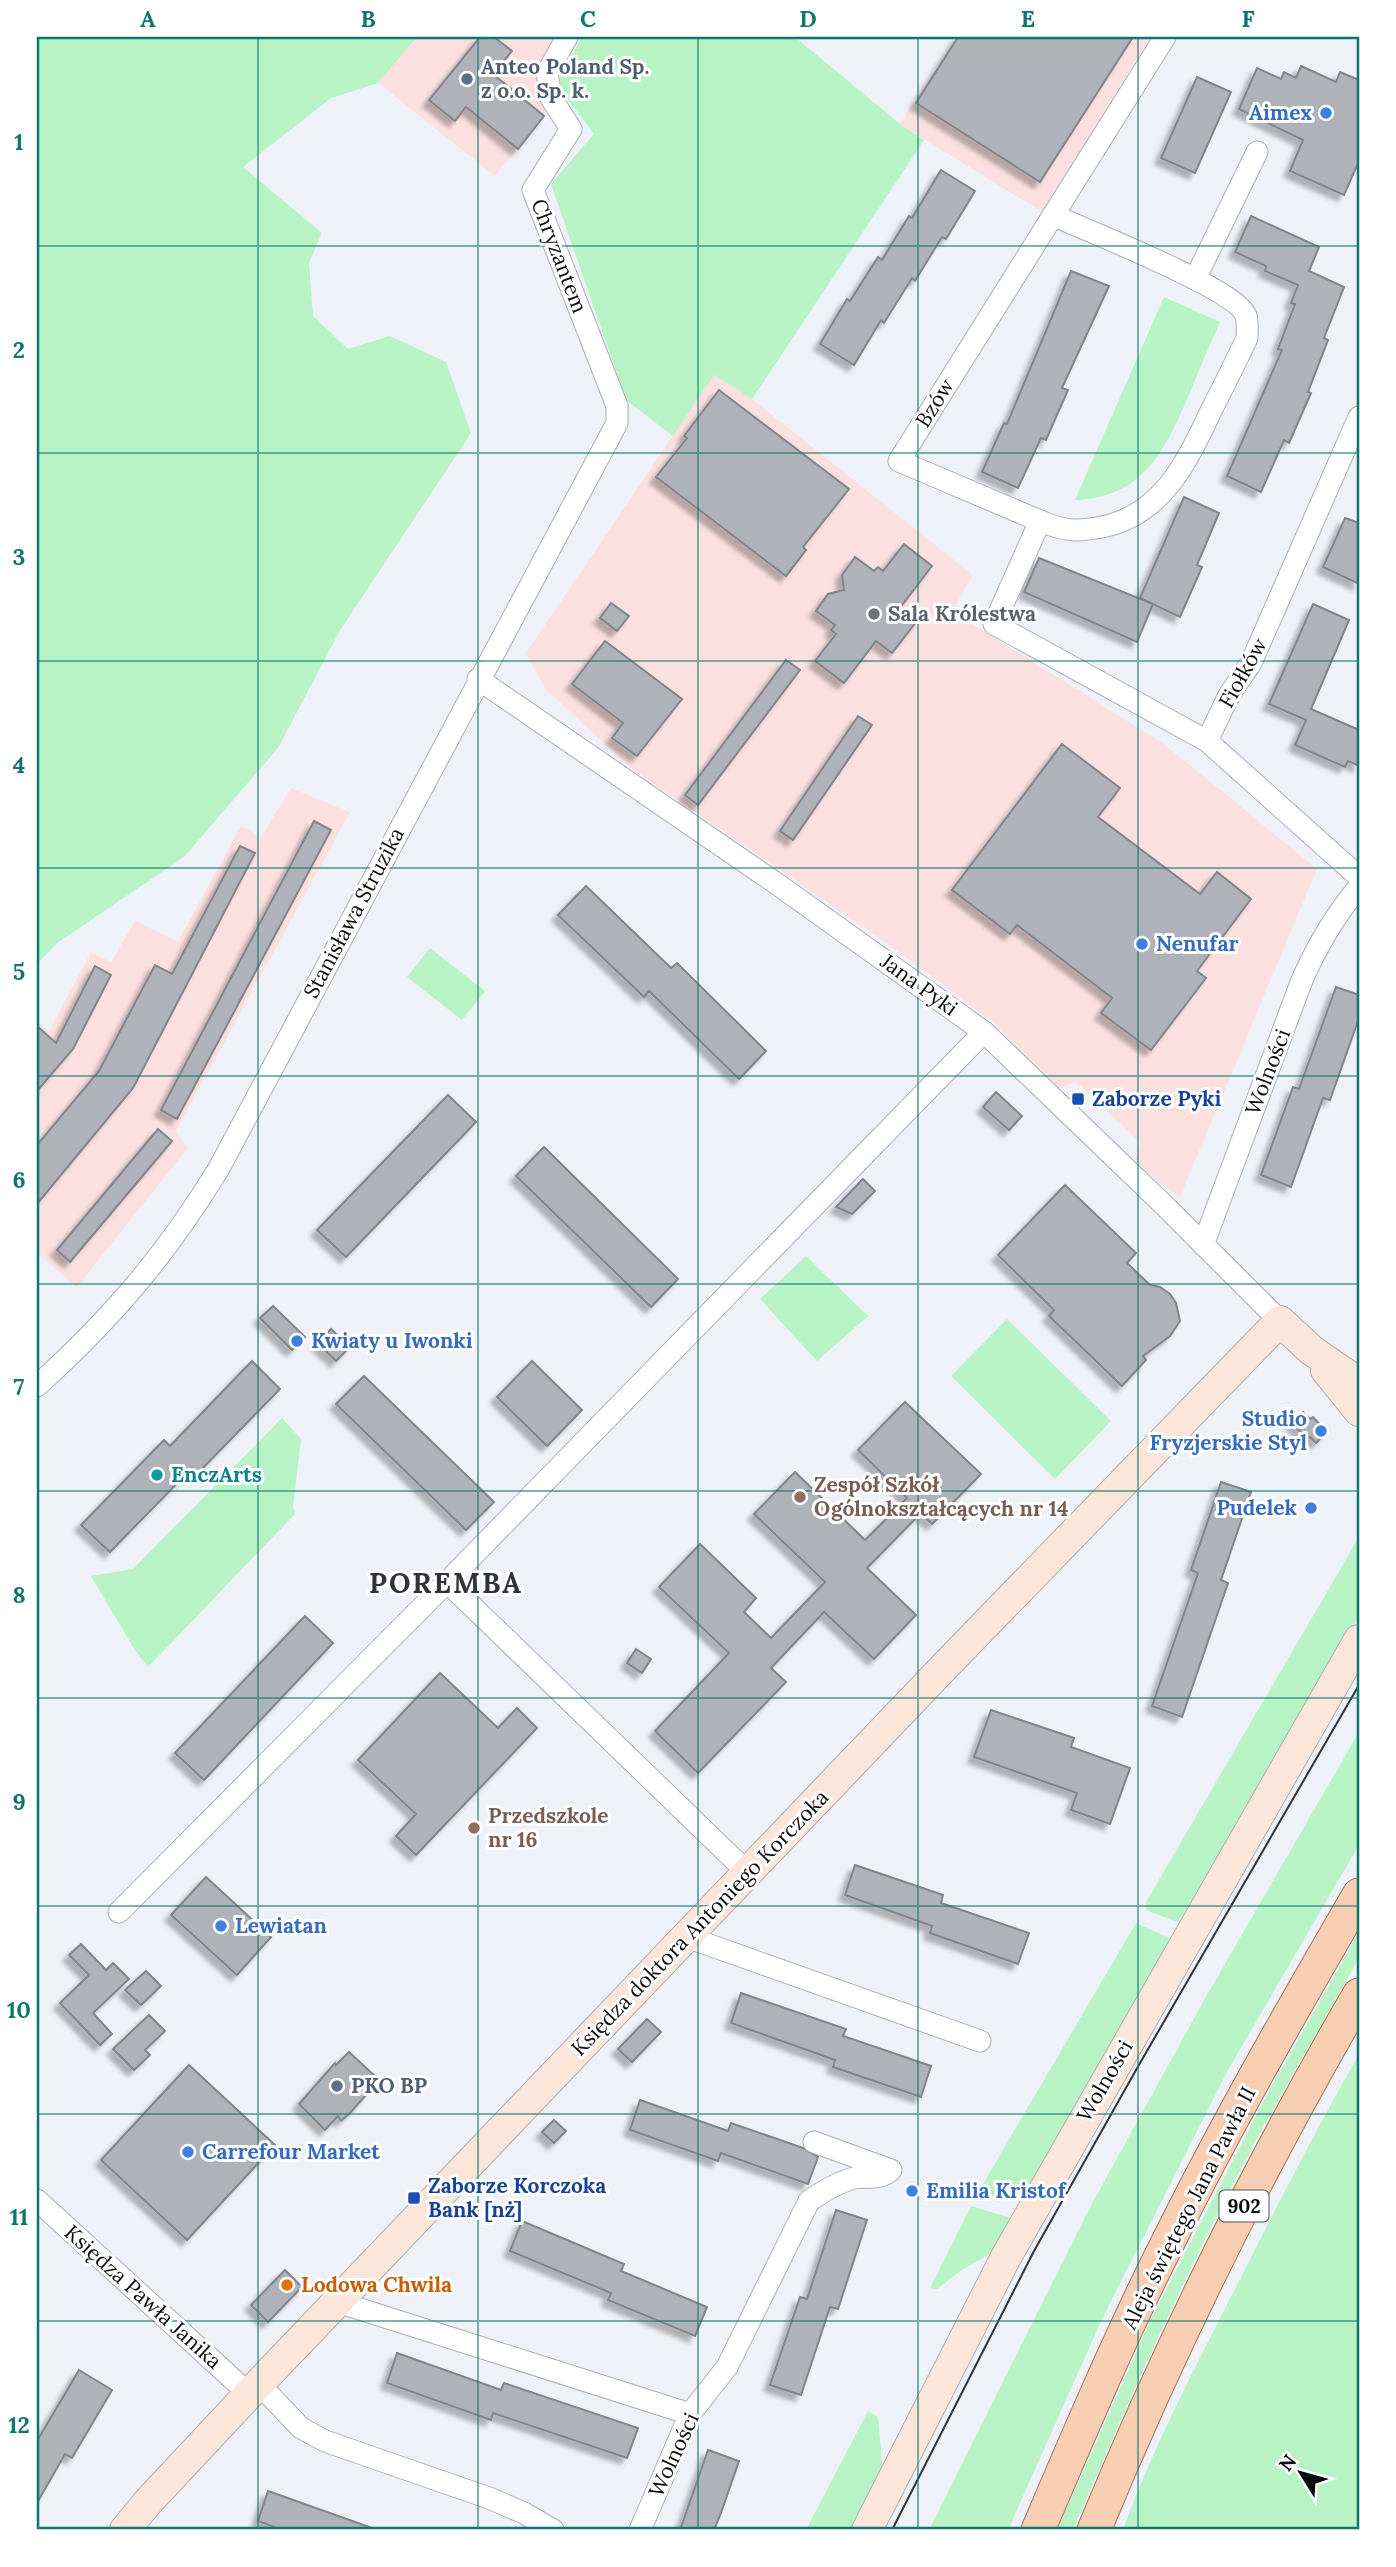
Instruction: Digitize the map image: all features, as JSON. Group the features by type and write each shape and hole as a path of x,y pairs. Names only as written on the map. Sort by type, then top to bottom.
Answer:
{"main road":[{"name":"Aleja świętego Jana Pawła II","path":"1038,2530 1084,2422 1172,2233 1249,2089 1359,1895"},
{"name":"902","path":"1094,2530 1192,2311 1257,2180 1359,1995"},
{"path":"1026,2530 1084,2422"},
{"path":"1107,2530 1141,2423"}],"street":[{"name":"Chryzantem","path":"567,37 547,73 551,99 571,129 533,190 617,406"},
{"name":"Bzów","path":"1053,215 1195,279 1234,301 1246,315 1247,338 1185,466 1165,491 1141,513 1113,525 1084,530 1063,531 898,461 1165,37"},
{"path":"1195,279 1257,152"},
{"name":"Stanisława Struzika","path":"37,1386 123,1302 147,1274 197,1204 617,423 617,406"},
{"name":"Fiołków","path":"1207,741 1229,695 1251,663 1359,417"},
{"path":"1040,521 994,624 1207,741 1359,877"},
{"name":"Jana Pyki","path":"478,679 780,886 984,1032 1280,1321 1311,1350 1359,1383"},
{"name":"Wolności","path":"1203,1245 1301,980 1317,945 1344,904 1359,887"},
{"path":"119,1912 447,1582 984,1032"},
{"name":"Księdza doktora Antoniego Korczoka","path":"125,2530 146,2503 254,2389 945,1665 1280,1321"},
{"name":"Jana Pyki","path":"1311,1350 1359,1411"},
{"path":"447,1582 748,1873"},
{"name":"Wolności","path":"867,2530 1006,2256 1359,1640"},
{"path":"687,1937 980,2041"},
{"name":"Wolności","path":"640,2530 690,2414 727,2367 809,2201 820,2193 853,2179 885,2175 891,2169 814,2142"},
{"name":"Księdza Pawła Janika","path":"37,2200 301,2428 325,2441 489,2498 524,2513 553,2530"},
{"path":"338,2302 690,2414"}],"shaded area":[{"path":"417,37 546,37 556,42 535,75 551,107 495,176 378,83"},
{"path":"956,37 1150,37 1042,212 900,124"},
{"path":"714,375 752,399 973,575 952,611 1164,744 1317,869 1180,1197 1155,1179 1135,1159 1141,1143 1076,1082 1058,1088 991,1020 885,942 631,768 546,690 526,653"},
{"path":"291,788 350,812 176,1131 188,1148 77,1287 37,1253 37,1021 49,1031 91,952 111,962 135,921 178,942 241,826 261,837"}],"green space":[{"path":"37,37 417,37 378,83 331,98 243,167 322,233 309,263 313,316 348,349 390,336 446,362 471,433 339,632 278,748 184,857 57,943 37,964"},
{"path":"582,37 795,37 900,124 924,140 752,399 714,375 673,436 626,400 551,184 594,134 557,82"},
{"path":"1164,297 1220,322 1188,397 1170,436 1148,468 1134,481 1118,491 1075,500"},
{"path":"430,948 485,991 462,1020 407,977"},
{"path":"806,1256 868,1316 817,1361 760,1299"},
{"path":"1007,1319 1111,1421 1055,1479 951,1376"},
{"path":"282,1418 301,1439 293,1507 295,1514 148,1667 91,1576 133,1569"},
{"path":"1359,1537 1359,1616 1184,1913 1177,1922 1146,1910 1146,1902"},
{"path":"1359,1732 1359,1845 1228,2070 1102,2319 1008,2530 929,2530 1088,2211 1203,2002"},
{"path":"1136,1923 1171,1939 1022,2200 981,2195 980,2189"},
{"path":"1359,1932 1359,1958 1267,2120 1205,2239 1137,2383 1073,2530 1057,2530 1151,2319 1263,2102"},
{"path":"1359,2054 1359,2530 1123,2530 1161,2438 1190,2378"},
{"path":"971,2206 1011,2218 995,2251 960,2271 937,2289 930,2288"},
{"path":"868,2411 878,2417 883,2475 855,2530 806,2530"}],"building":[{"path":"480,37 494,37 512,51 493,74 544,116 518,149 466,107 455,121 429,100"},
{"path":"958,37 1133,37 1040,182 916,103"},
{"path":"1301,66 1336,82 1340,72 1359,80 1359,161 1344,195 1290,171 1303,140 1239,109 1257,68 1281,79 1284,72 1296,78"},
{"path":"1197,77 1231,92 1195,173 1161,158"},
{"path":"941,170 975,191 946,239 942,237 915,281 912,278 884,323 881,320 854,365 820,344 847,299 850,301 878,257 882,260 909,216 912,218"},
{"path":"1251,216 1319,247 1309,271 1344,287 1324,338 1328,340 1308,392 1311,393 1289,443 1284,440 1261,492 1227,476 1282,350 1278,349 1295,304 1291,303 1298,285 1265,271 1266,266 1235,252"},
{"path":"1071,271 1109,286 1062,388 1068,390 1046,440 1041,438 1018,488 982,472 1004,423 1007,424"},
{"path":"719,390 849,489 803,547 806,550 786,576 656,477 687,438 684,436"},
{"path":"1184,497 1219,513 1197,565 1202,567 1180,617 1140,598"},
{"path":"1345,518 1359,523 1359,584 1323,567"},
{"path":"904,544 932,566 900,608 917,621 892,653 876,641 844,683 815,661 836,634 831,630 835,625 816,611 828,594 844,590 842,575 855,557 874,571 878,567 883,571"},
{"path":"1039,558 1153,604 1137,642 1024,592"},
{"path":"611,603 629,616 617,631 600,618"},
{"path":"1313,604 1349,620 1311,709 1359,730 1359,766 1348,761 1345,767 1295,745 1306,720 1269,704"},
{"path":"605,641 682,699 637,756 612,738 623,723 572,684"},
{"path":"786,660 800,670 698,805 685,795"},
{"path":"858,716 872,725 793,840 780,831"},
{"path":"1062,744 1120,788 1098,817 1200,894 1217,872 1251,899 1197,971 1206,978 1151,1050 1101,1013 1112,998 1017,925 1010,934 952,890"},
{"path":"314,821 331,830 177,1119 161,1110"},
{"path":"240,846 255,853 133,1088 37,1204 37,1145 99,1071 155,965 172,974"},
{"path":"586,886 671,968 677,963 766,1051 739,1079 649,991 644,997 558,915"},
{"path":"95,966 111,975 73,1049 37,1091 37,1026 56,1043"},
{"path":"1336,987 1359,995 1359,1018 1330,1100 1323,1098 1291,1187 1261,1175 1293,1087 1299,1089"},
{"path":"996,1092 1022,1116 1009,1130 983,1107"},
{"path":"448,1095 476,1122 346,1257 317,1230"},
{"path":"158,1129 172,1141 70,1262 57,1250"},
{"path":"544,1147 678,1279 651,1307 516,1176"},
{"path":"863,1179 875,1191 852,1214 836,1207"},
{"path":"1065,1185 1136,1253 1127,1263 1150,1285 1160,1287 1170,1294 1176,1303 1180,1321 1170,1336 1143,1356 1146,1360 1122,1386 1049,1316 1054,1310 998,1255"},
{"path":"273,1306 305,1337 292,1350 260,1318"},
{"path":"331,1329 350,1347 336,1361 317,1343"},
{"path":"252,1361 280,1389 198,1473 192,1468 110,1552 81,1525 164,1440 170,1446"},
{"path":"532,1361 582,1410 547,1446 497,1397"},
{"path":"364,1376 494,1502 466,1530 336,1404"},
{"path":"905,1402 981,1474 932,1524 921,1513 867,1568 916,1615 874,1659 824,1612 771,1668 786,1682 698,1773 655,1731 729,1653 659,1587 700,1544 756,1598 744,1612 771,1638 825,1582 754,1514 795,1472 865,1540 907,1498 858,1450"},
{"path":"1303,1412 1310,1419 1313,1417 1327,1432 1316,1443 1310,1437 1307,1439 1292,1423"},
{"path":"1221,1482 1251,1492 1221,1580 1228,1583 1182,1717 1152,1706 1198,1573 1191,1570"},
{"path":"305,1616 333,1643 204,1780 175,1753"},
{"path":"636,1649 651,1659 642,1673 627,1663"},
{"path":"440,1673 498,1728 517,1708 537,1728 416,1855 396,1836 416,1814 358,1760"},
{"path":"991,1710 1074,1738 1071,1747 1130,1768 1110,1824 1071,1810 1077,1793 974,1757"},
{"path":"855,1865 943,1895 941,1903 1029,1933 1018,1964 930,1933 932,1926 845,1895"},
{"name":"Lewiatan","path":"206,1877 271,1937 237,1975 171,1915"},
{"path":"81,1944 106,1970 113,1963 129,1979 93,2013 112,2034 100,2045 60,2003 89,1975 69,1955"},
{"path":"146,1971 161,1986 141,2005 125,1990"},
{"path":"741,1993 846,2029 843,2036 931,2066 921,2097 833,2067 835,2060 731,2023"},
{"path":"149,2015 165,2031 145,2050 150,2055 134,2070 113,2049"},
{"path":"647,2019 661,2032 632,2062 618,2049"},
{"path":"349,2052 376,2077 363,2090 367,2094 350,2113 341,2121 338,2116 325,2130 299,2104 335,2063 336,2065"},
{"name":"Carrefour Market","path":"189,2065 275,2145 187,2240 101,2160"},
{"path":"640,2100 728,2131 731,2123 803,2148 818,2157 808,2184 721,2153 718,2161 630,2130"},
{"path":"554,2120 566,2131 554,2143 542,2132"},
{"path":"836,2210 867,2220 838,2309 830,2307 801,2395 770,2385 800,2297 807,2299"},
{"path":"522,2221 624,2264 621,2271 707,2307 695,2336 608,2300 611,2293 510,2251"},
{"path":"285,2270 302,2287 268,2322 251,2305"},
{"path":"397,2353 501,2390 504,2383 638,2428 627,2458 493,2413 491,2420 387,2383"},
{"path":"79,2370 112,2390 72,2458 65,2454 37,2503 37,2441"},
{"path":"708,2450 739,2461 721,2513 714,2530 680,2530"},
{"path":"268,2491 372,2530 282,2530 258,2521"}],"tram line":[{"path":"892,2530 1034,2251 1359,1685"}],"place":[{"name":"Anteo Poland Sp. z o.o. Sp. k.","path":"467,79"},
{"name":"Aimex","path":"1326,113"},
{"name":"Sala Królestwa","path":"874,614"},
{"name":"Nenufar","path":"1142,944"},
{"name":"Zaborze Pyki","path":"1078,1099"},
{"name":"Kwiaty u Iwonki","path":"297,1341"},
{"name":"Studio Fryzjerskie Styl","path":"1321,1431"},
{"name":"EnczArts","path":"157,1475"},
{"name":"Zespół Szkół Ogólnokształcących nr 14","path":"800,1497"},
{"name":"Pudelek","path":"1311,1508"},
{"name":"Przedszkole nr 16","path":"474,1828"},
{"name":"Lewiatan","path":"221,1926"},
{"name":"PKO BP","path":"337,2086"},
{"name":"Carrefour Market","path":"188,2152"},
{"name":"Emilia Kristof","path":"912,2191"},
{"name":"Zaborze Korczoka Bank [nż]","path":"414,2198"},
{"name":"Lodowa Chwila","path":"287,2285"}],"district":[{"name":"POREMBA","path":"446,1583"}]}
